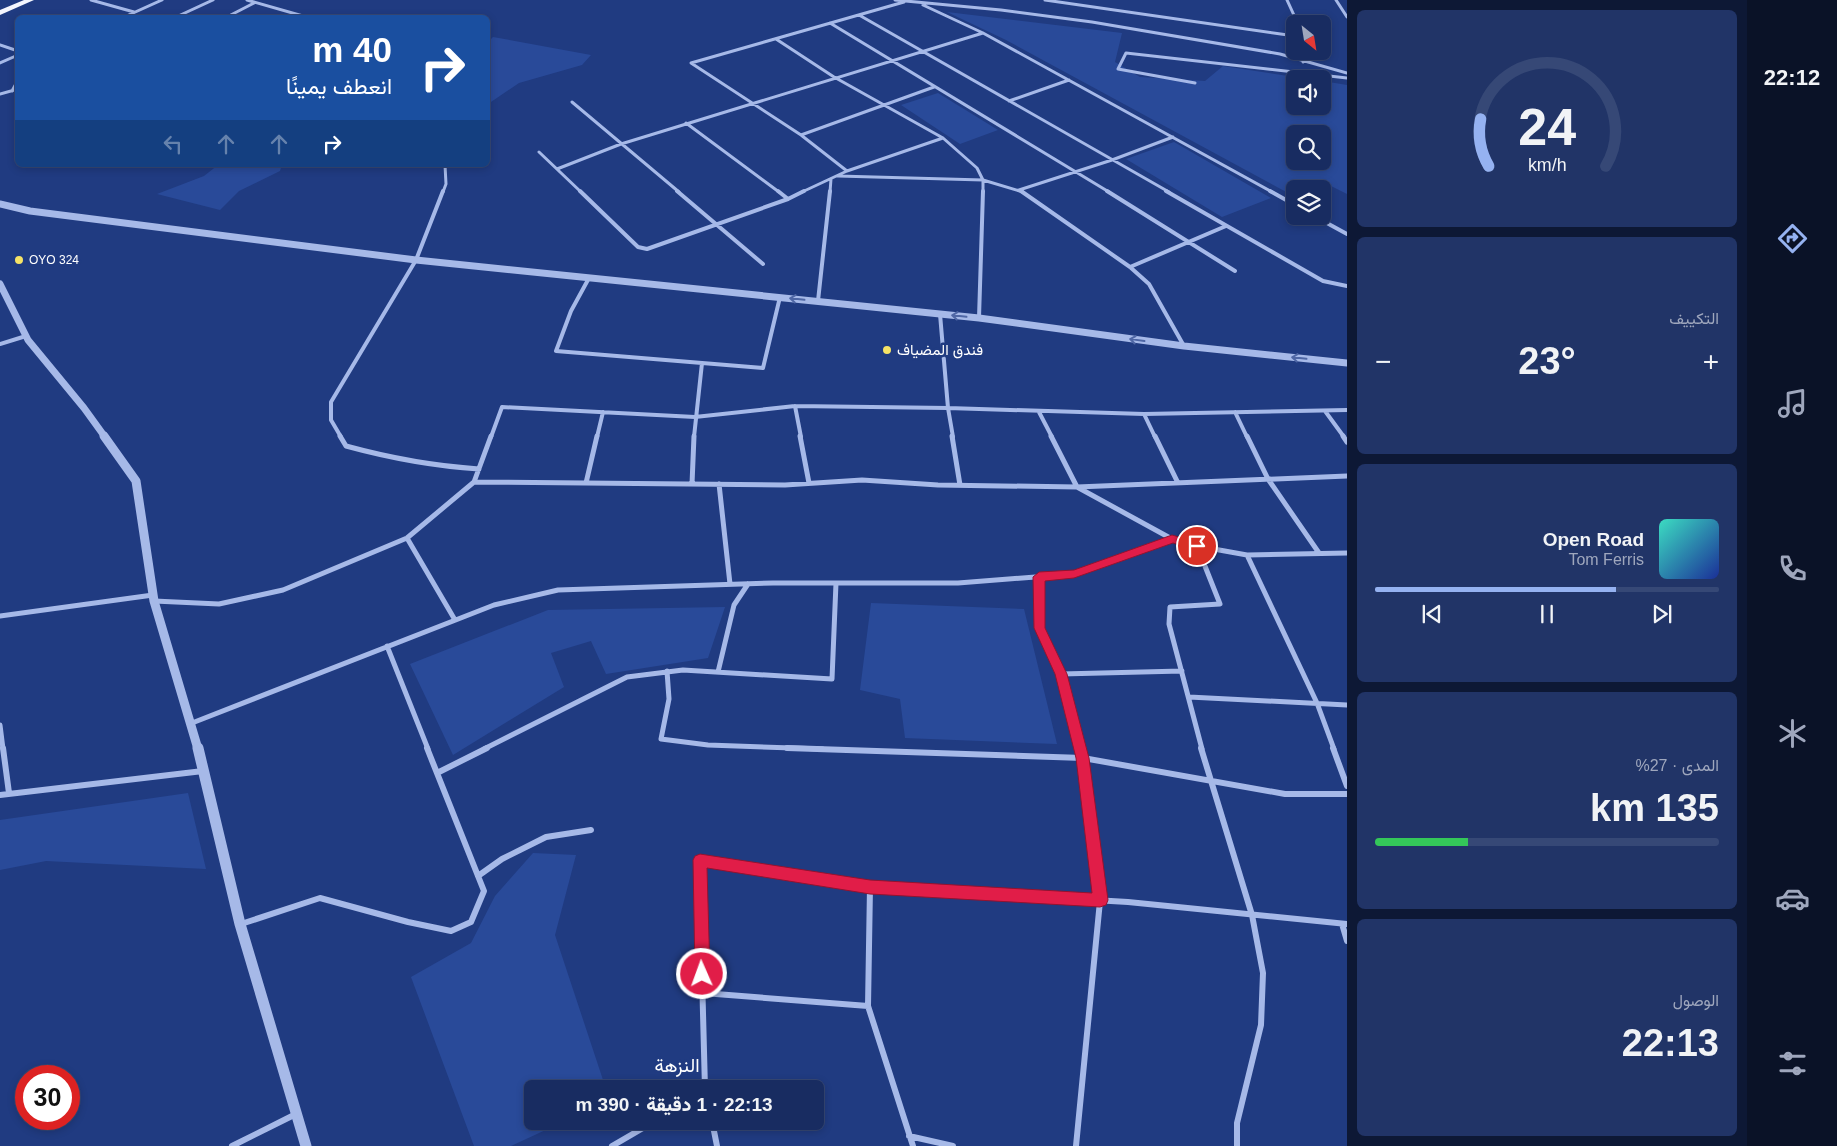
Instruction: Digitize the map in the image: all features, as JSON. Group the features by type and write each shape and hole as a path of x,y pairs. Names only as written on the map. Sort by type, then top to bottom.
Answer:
{"highway":[{"path":"0,5 11,0"},
{"path":"0,13 30,0"}],"street":[{"path":"91,0 134,12"},
{"path":"128,15 162,0"},
{"path":"180,15 213,0"},
{"path":"247,0 299,15"},
{"path":"895,0 1001,10 1092,22 1280,54 1347,73"},
{"path":"848,171 801,135 691,63 911,0"},
{"path":"1045,0 1286,35"},
{"path":"1287,0 1294,15"},
{"path":"1336,0 1347,17"},
{"path":"231,15 254,3"},
{"path":"918,3 983,33 1286,201"},
{"path":"859,15 1322,282 1347,286"},
{"path":"830,23 1235,271"},
{"path":"557,169 621,144 751,102 983,33"},
{"path":"776,39 834,77 943,138 977,168 983,180 979,318"},
{"path":"0,45 15,50"},
{"path":"1194,83 1118,69 1126,53 1347,78"},
{"path":"0,63 15,56"},
{"path":"1009,101 1069,80"},
{"path":"12,91 15,86"},
{"path":"801,135 934,87"},
{"path":"0,94 15,90"},
{"path":"572,102 763,264"},
{"path":"686,123 788,199"},
{"path":"1019,190 1076,173 1172,137"},
{"path":"539,152 638,247 647,249 788,199 848,171 943,138"},
{"path":"445,167 446,184 416,260 331,402 331,420 346,446 387,458 436,467 479,469"},
{"path":"838,176 983,180 1019,190 1130,267 1149,284 1184,346"},
{"path":"818,301 831,178"},
{"path":"0,204 30,211 416,260 979,318 1184,346 1347,363"},
{"path":"1330,225 1347,234"},
{"path":"1130,267 1226,226"},
{"path":"589,278 571,311 556,351 763,368 780,297"},
{"path":"1,289 26,336 84,408 136,481 153,598 192,723 240,924 306,1146"},
{"path":"940,314 948,408 960,485"},
{"path":"0,344 26,336"},
{"path":"692,484 695,417 702,363"},
{"path":"795,406 808,483"},
{"path":"0,616 153,598 219,604 283,590 407,538 474,482 502,407 695,417 795,406 948,408 1144,414 1347,410"},
{"path":"1325,410 1347,442"},
{"path":"586,483 603,412"},
{"path":"1039,412 1077,487 1172,539 1197,546 1247,555 1319,552 1347,553"},
{"path":"1235,412 1268,479 1319,552"},
{"path":"1144,414 1178,483"},
{"path":"474,482 719,484 862,480 960,485 1077,487 1347,476"},
{"path":"719,484 730,584"},
{"path":"407,538 456,620"},
{"path":"192,723 494,605 558,590 730,584 958,582 1039,577 1074,574 1172,539"},
{"path":"1197,546 1220,604 1170,607 1168,624 1210,781 1252,914 1263,973 1261,1026 1237,1123 1237,1146"},
{"path":"1247,555 1317,703 1347,786"},
{"path":"1039,577 1040,628 1061,674 1083,758 1100,900 1076,1146"},
{"path":"437,773 627,677 683,670 832,679 836,583"},
{"path":"718,672 734,605 748,584"},
{"path":"240,924 320,898 408,922 451,931 471,922 484,891 388,646"},
{"path":"1061,674 1182,671"},
{"path":"667,672 669,699 661,739 708,745 1083,758 1284,794 1347,794"},
{"path":"1189,698 1347,705"},
{"path":"0,725 9,793"},
{"path":"0,795 203,771"},
{"path":"478,876 502,859 546,837 591,830"},
{"path":"705,1080 700,860 870,887 1100,900 1344,924 1347,941"},
{"path":"870,887 868,1006 899,1099 908,1136 913,1146"},
{"path":"703,993 868,1006"},
{"path":"232,1146 297,1113"},
{"path":"612,1146 640,1130"},
{"path":"714,1130 717,1146"},
{"path":"908,1136 953,1146"}],"shaded area":[{"path":"947,12 1122,33 1115,62 1140,77 1205,81 1223,66 1286,76 1286,115 1331,115 1331,82 1347,85 1347,194 1331,186 1331,180 1286,180 1286,192 1006,40"},
{"path":"493,37 591,55 582,65 519,83 490,103 490,40"},
{"path":"938,93 998,130 960,144 901,105"},
{"path":"1174,142 1271,198 1222,217 1126,159"},
{"path":"215,167 281,167 280,171 239,191 220,210 157,194 204,176"},
{"path":"871,603 1024,609 1057,744 905,738 900,699 860,690"},
{"path":"725,607 708,658 606,674 591,641 551,653 564,687 453,755 410,664 548,610"},
{"path":"188,793 206,869 46,861 0,870 0,820"},
{"path":"533,853 576,855 555,935 603,1080 524,1080 524,1130 546,1130 511,1146 474,1146 411,977 471,943 495,896"}],"place":[{"name":"OYO 324","path":"19,260"},
{"name":"فندق المضياف","path":"887,350"}],"district":[{"name":"النزهة","path":"677,1065"}],"route":[{"path":"702,974 700,860 870,887 1100,900 1083,758 1061,674 1040,628 1039,577 1074,574 1172,539 1197,546"}]}
